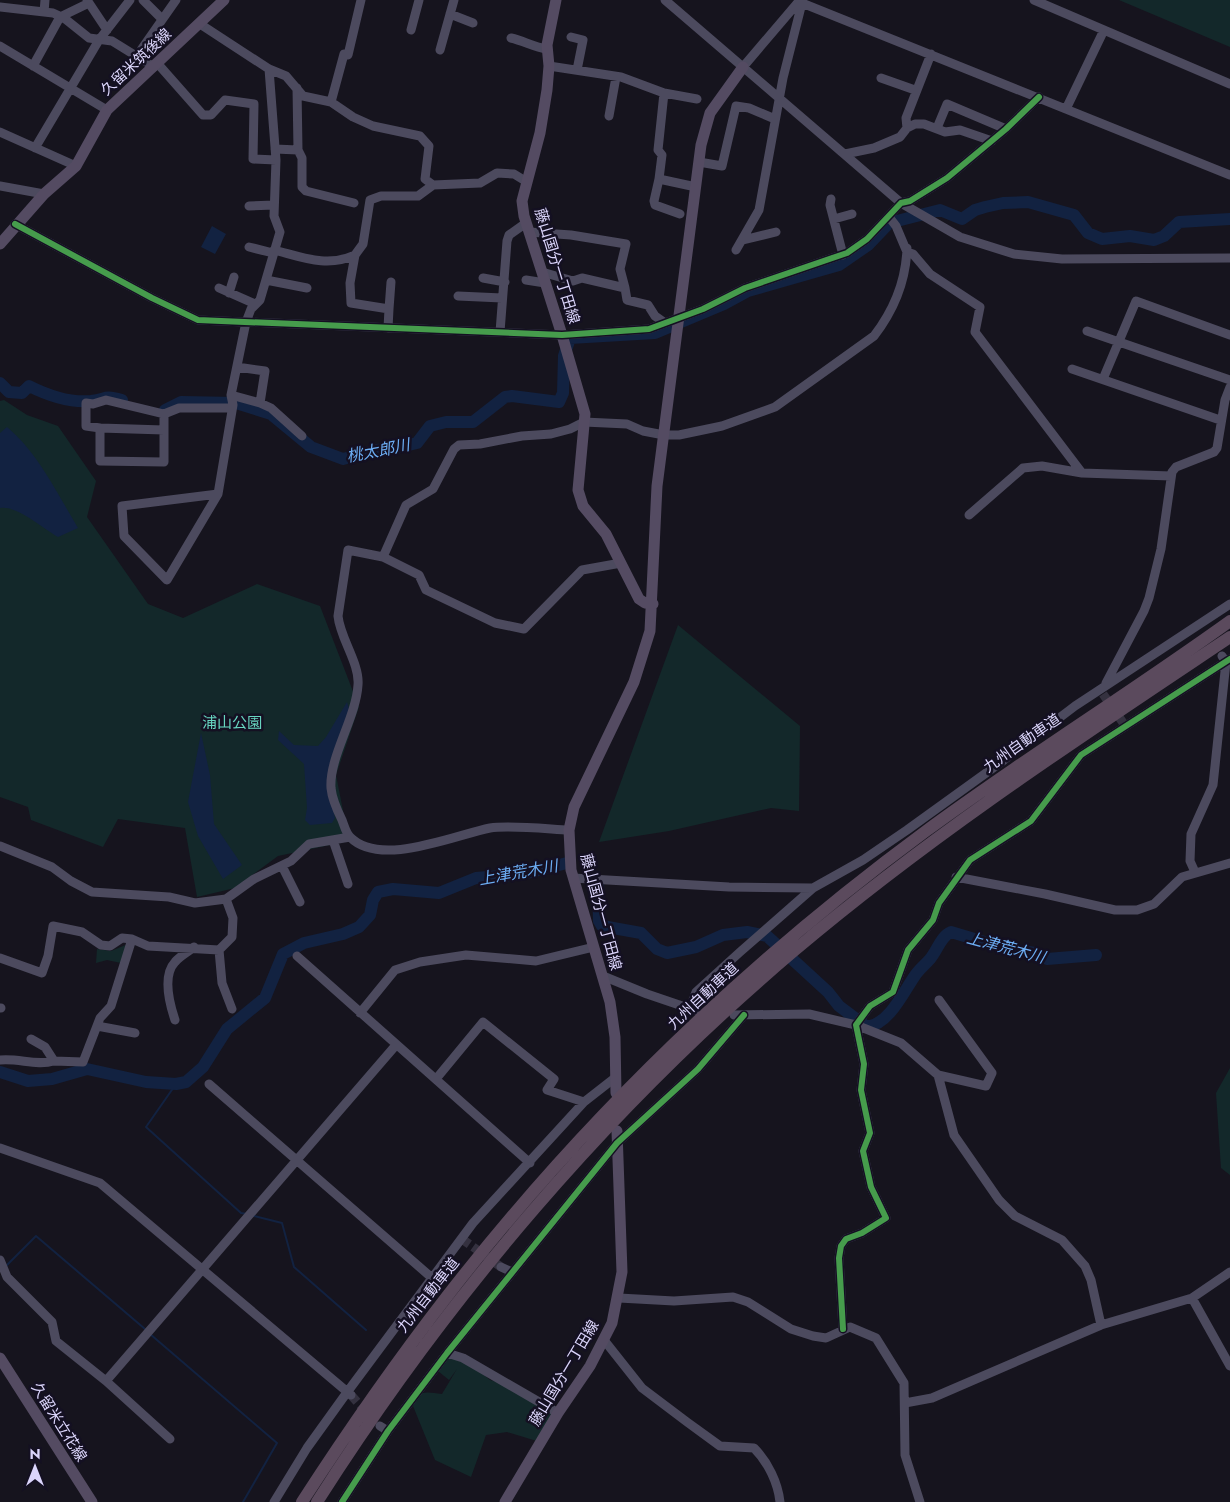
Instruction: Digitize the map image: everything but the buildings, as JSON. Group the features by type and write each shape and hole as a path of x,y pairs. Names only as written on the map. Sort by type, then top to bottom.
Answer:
{"highway":[{"name":"九州自動車道","path":"302,1502 349,1430 449,1293 540,1185 586,1134 687,1032 786,942 925,832 1060,736 1230,621"},
{"name":"九州自動車道","path":"317,1502 359,1436 416,1356 498,1252 594,1142 695,1041 794,951 864,894 1028,773 1230,637"}],"main road":[{"name":"久留米筑後線","path":"0,244 15,224 44,194 76,166 107,110 156,66 224,0"},
{"name":"藤山国分一丁田線","path":"556,0 547,49 549,66 540,133 522,201 528,227 581,399 584,422 578,490 583,506 606,534 639,599 645,603 653,604"},
{"name":"藤山国分一丁田線","path":"616,1093 614,1022 603,976 573,878 569,856 569,830 574,808 581,790 634,682 645,652 650,631 653,604 656,495 701,145 710,113 743,67"},
{"name":"藤山国分一丁田線","path":"505,1502 558,1413 590,1366 612,1323 619,1298 622,1272 617,1137"},
{"name":"久留米立花線","path":"0,1358 92,1502"}],"street":[{"path":"44,12 45,0"},
{"path":"35,148 69,87 107,30 130,0"},
{"path":"143,0 162,19"},
{"path":"136,57 176,0"},
{"path":"332,102 344,54 348,54 361,0"},
{"path":"411,30 419,0"},
{"path":"440,50 454,0"},
{"path":"665,0 901,203 960,237 1021,255 1062,259 1230,258"},
{"path":"1034,0 1230,84"},
{"path":"743,67 801,1"},
{"path":"801,1 1230,175"},
{"path":"736,250 760,210 775,119 801,1"},
{"path":"33,66 60,16 88,2 107,30"},
{"path":"0,8 44,12 60,16 89,38 112,41 136,57 156,66 202,115 211,115 224,100 254,104 253,159 276,160"},
{"path":"450,14 472,23"},
{"path":"200,24 269,69 286,76 303,96 332,102 353,117 373,126 420,136 429,146 425,179 433,184 480,184 498,173 514,174 527,182"},
{"path":"1066,109 1104,30"},
{"path":"571,37 583,40 577,70"},
{"path":"511,38 526,42 532,47 547,49"},
{"path":"0,46 107,110"},
{"path":"907,128 906,118 931,54"},
{"path":"549,66 619,77 664,93 697,99"},
{"path":"218,494 122,506 124,536 167,580 218,494 232,408 231,395 246,322 260,300 280,232 274,216 276,160 269,69"},
{"path":"612,116 619,77"},
{"path":"881,78 916,90"},
{"path":"297,88 298,150 302,158 302,187 306,191 354,202"},
{"path":"664,93 658,150 662,155 654,201 655,205 680,214"},
{"path":"15,224 152,298 198,320 562,335 649,329 680,318 745,288 843,255 867,239 901,203 910,201 947,178 1006,129 1039,97"},
{"path":"937,128 947,104 1006,129"},
{"path":"699,162 722,166 736,106 749,108 775,119"},
{"path":"845,154 874,148 900,137 907,128 915,124 937,128 945,132 960,130 992,140"},
{"path":"0,132 76,166"},
{"path":"275,149 298,150"},
{"path":"659,179 696,187"},
{"path":"389,309 351,303 350,283 355,255 363,244 370,200 380,196 418,196 433,184"},
{"path":"0,186 44,194"},
{"path":"831,198 830,205 843,255"},
{"path":"249,206 274,205"},
{"path":"834,219 852,214"},
{"path":"889,217 907,248 907,252 913,254 930,274 980,307 975,332 1082,473"},
{"path":"500,332 509,235 528,227 626,244 620,269 627,300 648,305 655,316 665,323"},
{"path":"743,240 776,232"},
{"path":"249,247 318,262 337,262 355,255"},
{"path":"383,557 406,504 434,489 454,448 459,445 480,444 522,436 551,434 584,422 627,424 643,431 664,435 679,435 722,426 774,407 816,376 868,342 882,326 903,281 907,248"},
{"path":"229,292 234,277"},
{"path":"526,280 543,277 574,281 582,278 625,288"},
{"path":"483,278 505,282"},
{"path":"266,280 307,288"},
{"path":"388,328 391,282"},
{"path":"219,288 256,304"},
{"path":"458,296 502,298"},
{"path":"1103,379 1136,301 1230,335"},
{"path":"1087,331 1230,380"},
{"path":"237,367 265,371 260,403"},
{"path":"1072,369 1220,420"},
{"path":"1103,689 1149,598 1161,549 1171,476 1176,467 1214,452 1217,448 1220,420 1230,387"},
{"path":"231,395 271,408 302,436"},
{"path":"164,430 86,426 86,403 93,404 106,400 164,414 179,408 232,408"},
{"path":"100,428 100,461 164,462 164,414"},
{"path":"969,515 1023,468 1042,466 1082,473 1171,476"},
{"path":"569,830 492,828 409,848 383,850 366,846 350,837 336,807 331,787 336,762 353,713 358,684 349,649 339,627 339,607 348,550 383,557 419,575 426,590 495,623 524,629 582,570 621,563"},
{"path":"603,976 646,994 693,1009 696,992 813,888 863,860 1103,689 1230,604"},
{"path":"1195,872 1190,861 1191,834 1213,785 1226,659"},
{"path":"843,1329 839,1258 841,1246 846,1239 862,1233 886,1218 871,1187 863,1151 870,1133 861,1090 864,1064 856,1025 870,1006 893,992 908,950 933,920 939,903 970,860 1031,821 1081,755 1226,659"},
{"path":"0,846 52,867 71,881 92,892 169,898 195,904 226,899 254,879 282,866 309,844 350,837"},
{"path":"333,840 348,884"},
{"path":"956,878 1044,894 1116,910 1137,910 1154,904 1182,877 1230,863"},
{"path":"282,866 300,902"},
{"path":"573,878 729,887 813,888"},
{"path":"219,950 232,937 233,918 226,899"},
{"path":"0,958 42,973 48,956 53,926 82,932 101,945 110,946 122,938 132,939 148,946 194,947 219,950"},
{"path":"0,1060 11,1059 43,1064 83,1062 100,1018 110,1006 132,939"},
{"path":"175,1020 171,1005 169,973 174,962 194,947"},
{"path":"360,1013 395,970 420,962 466,955 536,961 594,947"},
{"path":"219,950 222,984 232,1009"},
{"path":"297,956 396,1046 530,1162"},
{"path":"734,1015 809,1014 856,1025 901,1043 938,1075 986,1086 992,1073 939,1000"},
{"path":"342,1502 388,1431 617,1137 698,1069 744,1015"},
{"path":"436,1079 483,1022 554,1079 547,1090 584,1102"},
{"path":"97,1026 135,1033"},
{"path":"31,1039 45,1047 54,1062"},
{"path":"106,1381 296,1158 396,1046"},
{"path":"938,1075 954,1135 999,1200 1015,1216 1062,1240 1085,1266 1091,1280 1101,1325"},
{"path":"274,1502 308,1448 350,1393 432,1277 473,1224 584,1102 616,1077"},
{"path":"209,1084 432,1277"},
{"path":"1,1151 100,1183 350,1393"},
{"path":"0,1260 7,1277 52,1322 56,1340 106,1381 170,1438"},
{"path":"501,1267 512,1272"},
{"path":"905,1403 932,1398 1101,1325 1192,1298 1230,1272"},
{"path":"619,1298 674,1302 733,1297 748,1302 791,1329 826,1338 850,1327 876,1338 904,1383 905,1456 920,1502"},
{"path":"1192,1298 1230,1366"},
{"path":"604,1340 642,1388 693,1427 720,1446 754,1448 763,1457 768,1470 778,1486 780,1502"},
{"path":"447,1353 464,1358 558,1413"},
{"path":"380,1426 388,1431"}],"green space":[{"path":"1119,0 1230,0 1230,47"},
{"name":"浦山公園","path":"4,400 27,415 58,426 96,481 87,517 148,604 183,618 257,584 320,606 359,707 336,775 349,841 278,856 235,888 197,897 185,828 118,819 103,847 31,820 28,807 0,797 0,401"},
{"path":"678,625 800,726 799,811 771,808 669,831 599,842"},
{"path":"128,944 121,963 107,960 96,963 97,949 111,951"},
{"path":"1230,1068 1230,1175 1221,1168 1216,1093"},
{"path":"447,1353 463,1358 490,1380 517,1388 558,1413 540,1442 507,1432 486,1435 471,1477 435,1460 413,1406 420,1394 427,1392 442,1394 457,1369 449,1380 438,1371"}],"water":[{"path":"212,226 226,234 215,254 201,247"},
{"path":"7,427 38,461 78,528 58,537 22,513 7,508 0,508 0,433"},
{"path":"347,702 350,712 329,788 335,818 332,823 310,825 305,820 307,808 304,764 278,740 279,731 294,745 318,746 326,737"},
{"path":"201,733 210,775 214,824 242,865 223,879 198,836 188,802"}],"waterway":[{"name":"桃太郎川","path":"165,410 181,402 236,403 271,414 311,447 343,459 377,450 417,443 430,426 446,422 473,422 505,397 512,396 559,402 563,393 564,356 570,338 655,333 724,304 748,291 839,265 868,245 889,223 940,210 962,219 975,210 985,207 1003,203 1028,202 1074,215 1088,233 1102,239 1130,236 1154,240 1164,236 1179,222 1230,219"},
{"name":"桃太郎川","path":"0,383 9,392 22,393 29,386 67,400 91,401 108,398 122,400"},
{"name":"上津荒木川","path":"0,1072 28,1081 52,1079 87,1069 146,1082 176,1084 186,1082 203,1067 227,1029 265,998 283,954 304,943 343,934 359,927 370,915 373,900 378,892 393,889 439,893 476,878 523,874 567,863"},
{"name":"上津荒木川","path":"598,882 599,921 602,926 641,933 657,949 667,953 696,947 723,935 747,932 767,936 828,992 839,1006 867,1027 875,1025 889,1014 916,974 930,959 944,937 951,932 1008,949 1035,953 1047,959 1096,955"},
{"path":"176,1084 146,1127 241,1213 247,1214"},
{"path":"254,1216 282,1223 294,1267 366,1330"},
{"path":"5,1267 36,1236 145,1329"},
{"path":"150,1334 277,1443 243,1502"}],"tunnel":[{"path":"1103,694 1126,727"},
{"path":"462,1239 501,1267"},
{"path":"351,1395 367,1413"}],"cycle path":[{"path":"15,224 152,298 198,320 562,335 649,329 703,309 745,288 847,253 867,239 901,203 910,201 947,178 1006,129 1039,97"},
{"path":"843,1329 839,1258 841,1246 846,1239 862,1233 886,1218 871,1187 863,1151 870,1133 861,1090 864,1064 856,1025 870,1006 893,992 908,950 933,920 939,903 970,860 1031,821 1081,755 1230,659"},
{"path":"342,1502 388,1431 447,1353 617,1143 698,1069 744,1015"}]}
